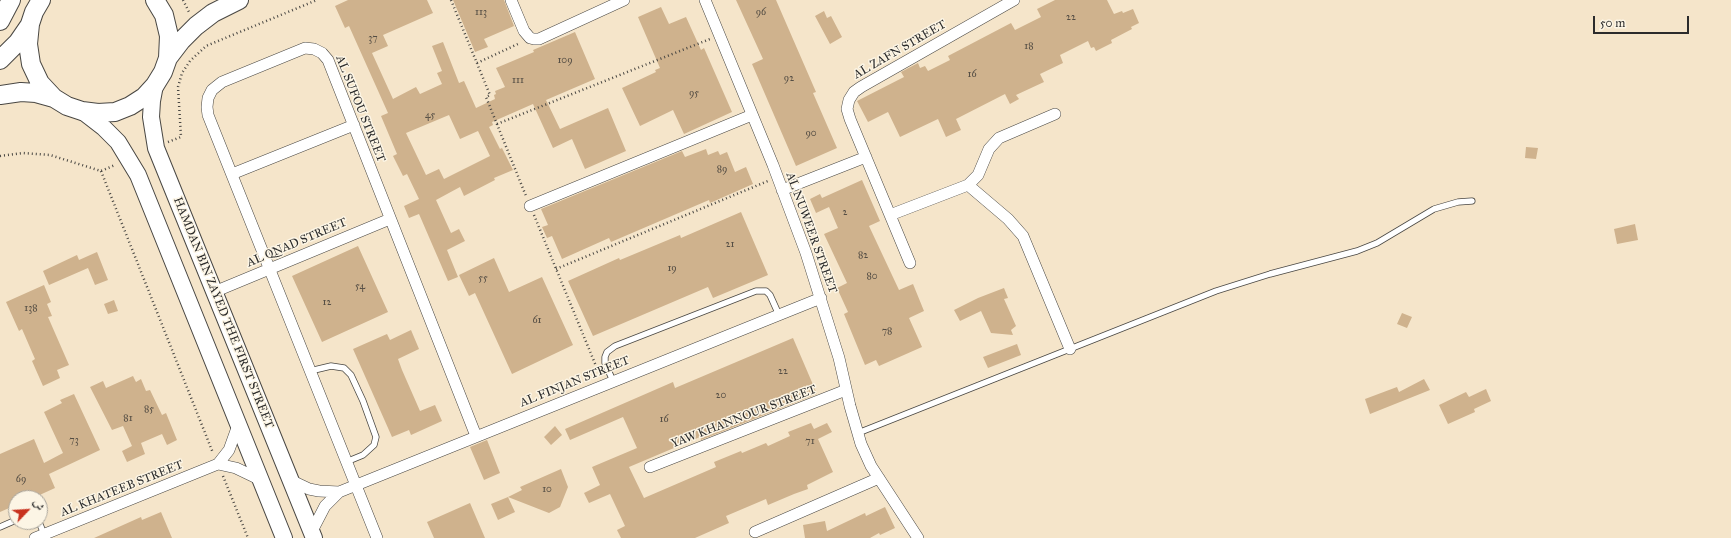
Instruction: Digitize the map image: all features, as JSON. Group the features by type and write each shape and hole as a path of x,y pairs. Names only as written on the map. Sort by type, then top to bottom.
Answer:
{"main road":[{"path":"0,21 11,0"},
{"path":"0,60 18,42 30,24 41,0"},
{"path":"30,24 28,44 31,64 40,83 54,98 67,106 82,111 98,114 115,112 130,106 144,97 155,85 163,72 168,58 169,36 164,15 155,0"},
{"path":"168,58 181,41 196,26 213,13 239,0"},
{"name":"HAMDAN BIN ZAYED THE FIRST STREET","path":"155,85 151,117 156,148 313,535"},
{"path":"0,95 21,92 36,93 54,98"},
{"path":"82,111 104,128 118,142 138,175 284,538"}],"street":[{"path":"511,0 524,31 530,38 539,39 624,0"},
{"name":"AL NUWEER STREET","path":"705,0 778,178 821,298 839,358 857,433 865,454 918,538"},
{"name":"AL ZAFN STREET","path":"910,263 847,109 849,100 854,92 1014,0"},
{"name":"AL SUFOU STREET","path":"377,538 208,115 208,98 212,90 222,82 305,48 314,49 322,53 328,60 476,436"},
{"path":"890,215 968,185 978,175 989,149 999,138 1055,114"},
{"path":"530,206 752,115"},
{"path":"232,174 354,125"},
{"path":"782,190 866,157"},
{"path":"968,185 1008,218 1024,236 1070,349"},
{"name":"AL QNAD STREET","path":"214,292 390,219"},
{"name":"AL FINJAN STREET","path":"290,480 309,489 339,492 821,298"},
{"name":"YAW KHANNOUR STREET","path":"650,467 846,390"},
{"path":"238,426 229,450 218,464 236,468 261,480"},
{"name":"AL KHATEEB STREET","path":"40,536 218,464"},
{"path":"755,532 879,478"},
{"name":"AL FINJAN STREET","path":"313,535 323,510 339,492"}],"lane":[{"path":"857,433 1216,291 1263,276 1358,251 1377,243 1434,209 1458,202 1472,201"},
{"path":"608,383 605,357 607,352 615,346 756,291 766,291 770,295 779,315"},
{"path":"310,371 330,366 344,368 351,375 363,402 376,437 374,445 364,455 346,462"}],"path":[{"path":"451,0 490,95 486,97 530,206 556,269 608,383"},
{"path":"497,124 719,35"},
{"path":"477,63 530,38"},
{"path":"102,171 248,538"},
{"path":"556,269 778,178"}],"building":[{"path":"348,0 427,0 433,13 383,35 388,46 372,53 393,99 416,87 420,94 442,84 437,73 442,71 432,46 443,42 459,83 464,81 476,108 495,99 495,91 505,87 496,68 575,32 595,79 546,100 560,129 608,108 626,151 585,169 572,139 553,148 533,104 492,122 493,125 489,127 513,170 494,178 495,180 464,196 460,187 436,200 451,233 459,229 465,241 447,250 458,277 448,281 419,214 409,218 404,206 419,199 407,174 403,176 393,156 397,154 381,116 388,113 349,26 345,28 335,6","holes":["449,115 460,139 478,131 490,156 444,179 439,169 426,175 406,133"]},
{"path":"453,0 504,0 514,26 484,39 488,47 475,52"},
{"path":"736,0 776,0 816,92 813,93 837,148 796,166 752,64 763,59"},
{"path":"1055,0 1107,0 1114,14 1122,11 1123,13 1133,9 1139,23 1131,27 1132,29 1111,40 1112,43 1096,51 1094,47 1091,48 1088,41 1060,55 1063,63 1040,74 1044,82 1016,95 1019,99 1010,104 1005,94 956,119 961,130 946,137 938,119 900,137 888,112 868,122 857,101 904,77 901,72 918,63 920,68 925,66 928,71 950,60 948,56 1011,23 1015,30 1041,17 1037,9"},
{"path":"661,7 669,24 686,17 701,50 704,48 732,112 684,134 673,110 640,126 622,88 656,72 655,70 660,68 638,17"},
{"path":"824,11 827,18 831,16 842,37 830,44 815,16"},
{"path":"1526,147 1538,148 1536,159 1525,158"},
{"path":"706,149 708,155 718,151 720,155 727,152 735,172 746,167 753,184 710,203 709,200 611,242 609,238 562,259 552,236 547,238 542,227 548,225 541,209 682,151 685,157"},
{"path":"862,180 880,221 869,226 899,290 913,284 924,311 909,318 922,347 879,366 876,360 865,365 844,314 848,312 837,288 847,283 824,234 838,228 829,207 816,213 810,199 820,194 822,198"},
{"path":"741,212 768,275 713,298 708,287 593,336 568,281 619,258 620,260 680,235 681,238"},
{"path":"1635,224 1638,240 1617,244 1614,229"},
{"path":"358,246 388,312 322,342 292,276"},
{"path":"97,252 108,280 95,285 88,268 49,285 43,271 77,255 79,260"},
{"path":"494,258 509,292 542,277 573,345 512,374 475,293 469,296 459,275"},
{"path":"44,285 51,302 47,304 52,316 48,317 69,365 57,370 60,378 43,386 32,361 35,359 22,329 19,331 6,302"},
{"path":"1004,288 1008,298 1004,299 1016,326 1011,330 1013,335 991,333 981,311 960,321 954,310 978,298"},
{"path":"114,300 118,311 108,314 104,304"},
{"path":"1402,313 1412,317 1407,328 1397,324"},
{"path":"411,330 419,349 398,359 420,411 435,405 442,421 411,435 409,430 392,437 353,349 387,334 390,340"},
{"path":"793,338 817,394 701,440 700,437 629,467 644,498 716,467 714,462 766,443 768,446 790,436 788,432 811,423 814,429 827,423 832,432 818,439 833,472 807,485 808,489 768,505 766,499 726,516 729,523 695,538 621,538 617,530 625,526 610,494 589,503 584,493 600,485 592,467 637,448 623,417 570,440 565,429 673,382 675,388"},
{"path":"1017,344 1021,355 988,368 983,357"},
{"path":"133,376 136,382 141,379 146,391 150,390 162,415 166,413 177,440 167,445 162,434 141,443 145,454 127,462 122,451 132,446 123,426 112,430 90,387 103,381 106,388"},
{"path":"1424,379 1430,390 1370,414 1365,399 1397,387 1399,392"},
{"path":"1486,389 1491,401 1474,409 1475,412 1448,424 1439,405 1466,392 1469,397"},
{"path":"74,394 100,450 49,474 55,488 48,491 8,490 8,508 0,512 0,454 34,439 44,463 63,453 44,412 62,403 60,400"},
{"path":"555,426 562,435 551,445 544,437"},
{"path":"487,440 500,473 484,480 470,447"},
{"path":"561,469 568,487 560,507 549,513 508,497 522,490 520,487"},
{"path":"508,497 515,512 498,520 491,504"},
{"path":"470,503 485,538 434,538 427,522"},
{"path":"885,507 895,528 880,535 879,533 870,538 805,538 803,525 825,521 827,531 865,513 866,516"},
{"path":"161,512 172,538 94,538 141,517 142,520"}]}
